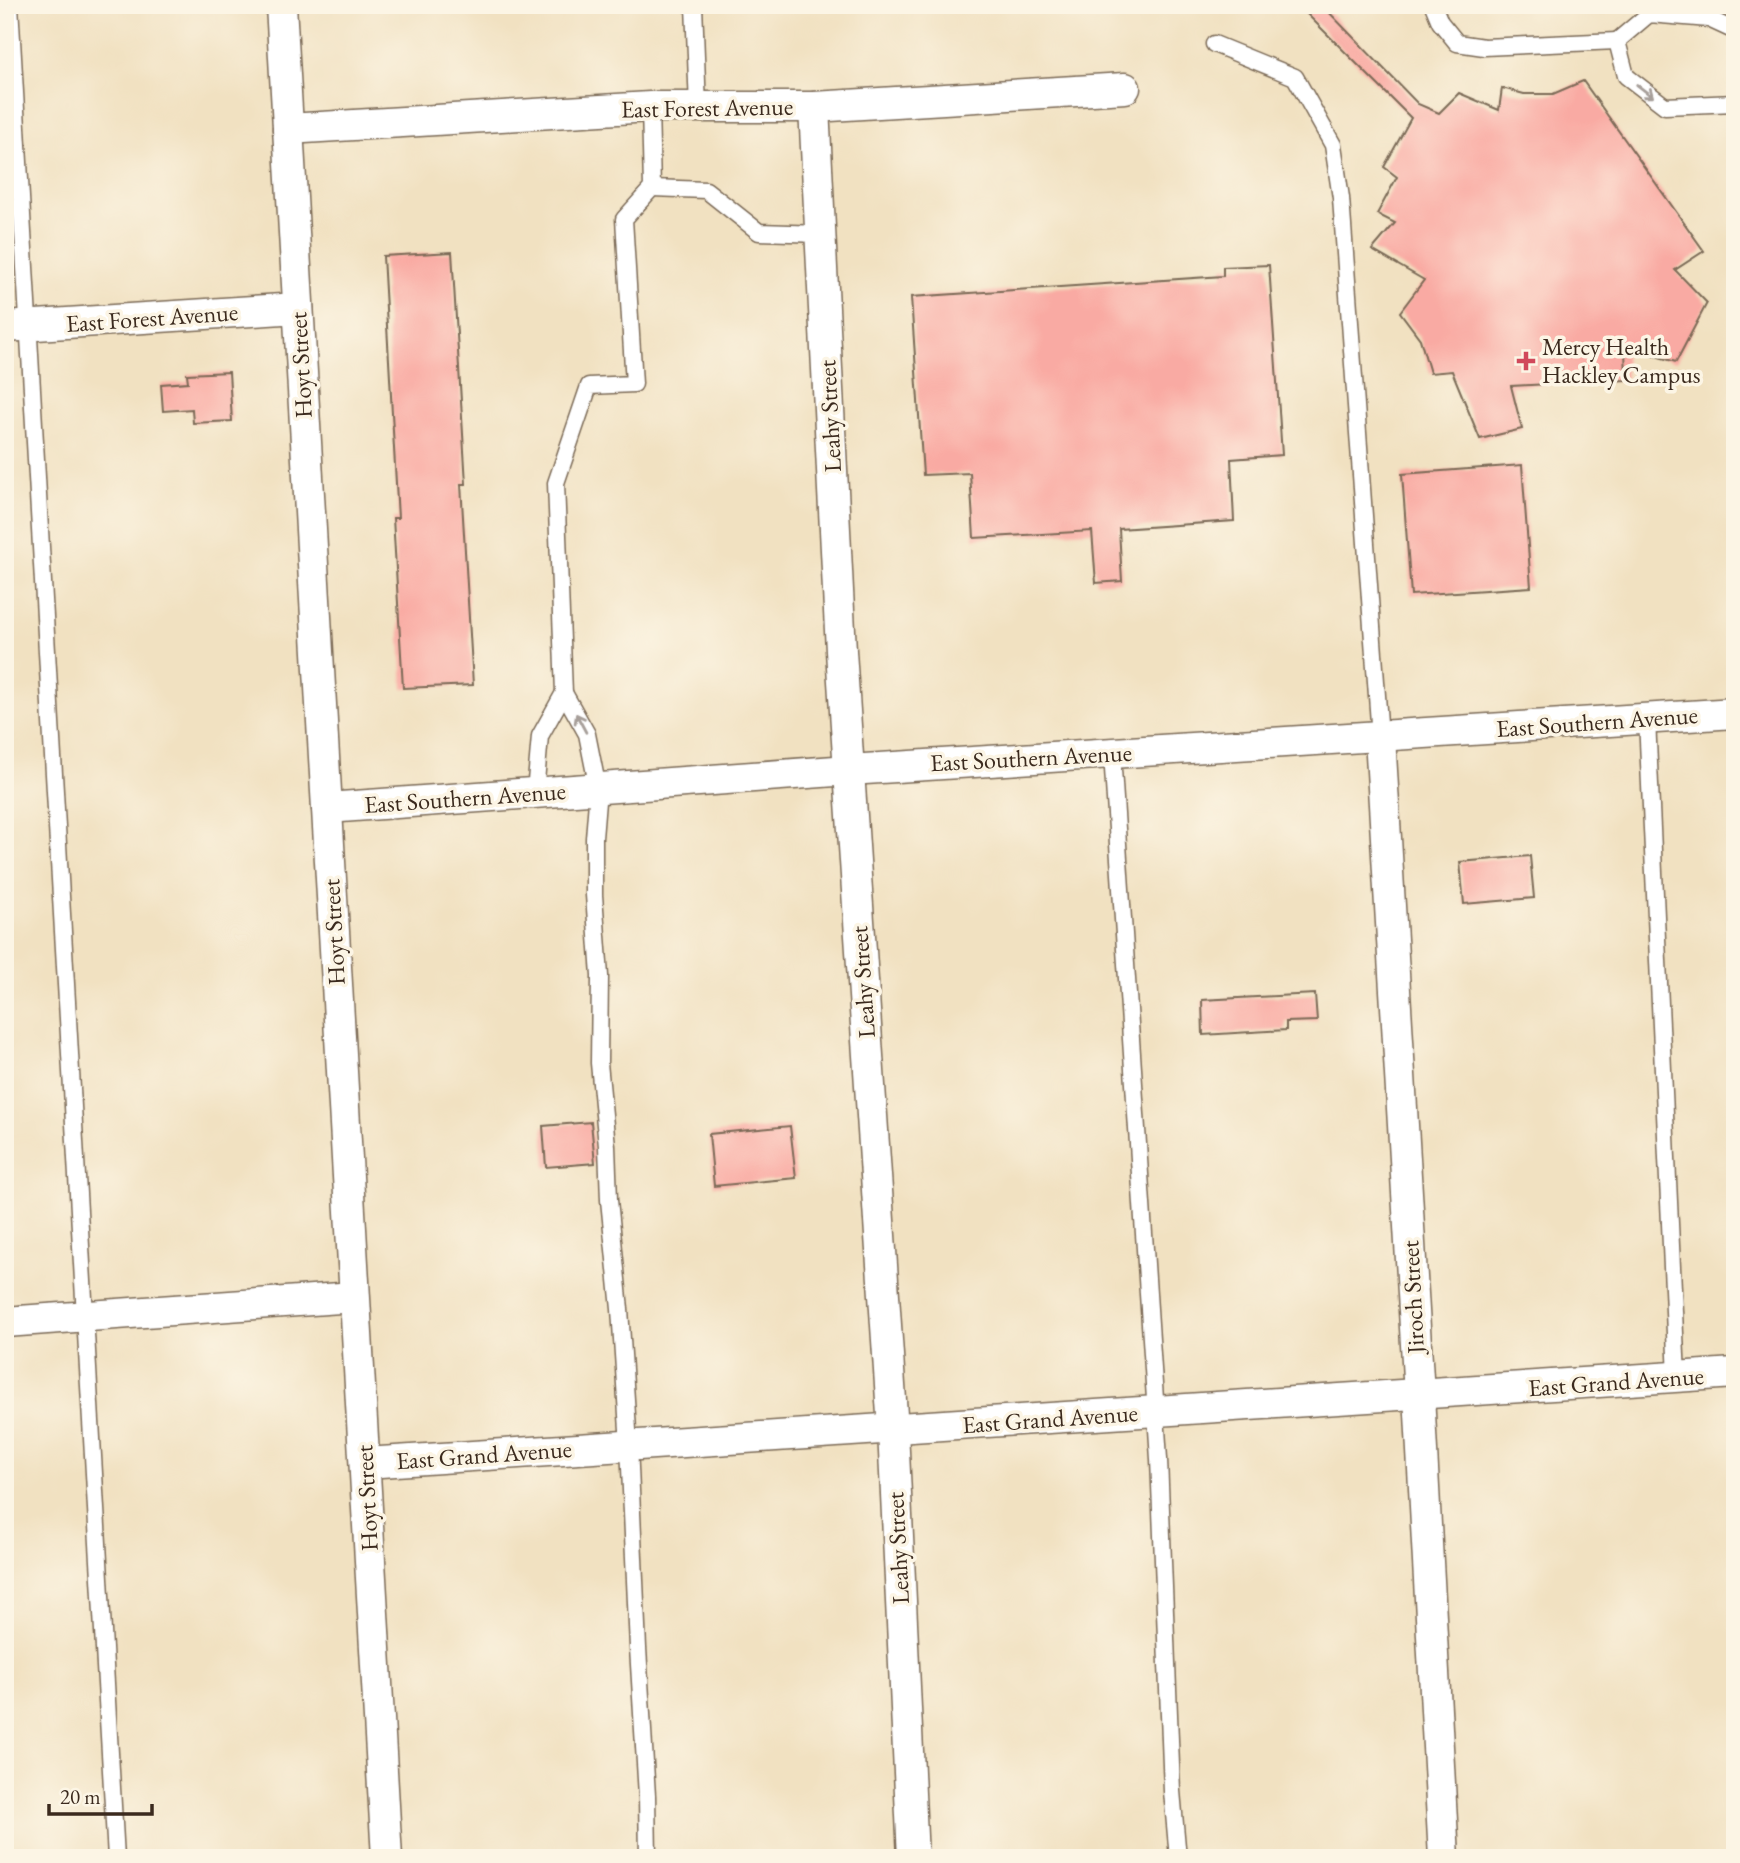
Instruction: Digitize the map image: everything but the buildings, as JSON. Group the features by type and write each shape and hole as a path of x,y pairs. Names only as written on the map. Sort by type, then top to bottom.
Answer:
{"street":[{"name":"Hoyt Street","path":"281,5 387,1858"},
{"name":"East Forest Avenue","path":"288,129 650,107 814,107 1125,88"},
{"name":"Leahy Street","path":"814,107 849,770 892,1430 913,1858"},
{"name":"East Forest Avenue","path":"17,327 298,308"},
{"name":"East Southern Avenue","path":"327,808 849,770 1735,713"},
{"name":"Jiroch Street","path":"1380,737 1444,1858"},
{"path":"5,1322 355,1297"},
{"name":"East Grand Avenue","path":"365,1463 1735,1373"}],"lane":[{"path":"10,5 17,327 85,1317 116,1858"},
{"path":"694,5 698,108"},
{"path":"1433,5 1440,22 1457,43 1484,47 1617,41 1648,14 1709,19 1735,31"},
{"path":"1617,41 1626,76 1665,107 1735,103"},
{"path":"1214,44 1295,77 1333,145 1341,198 1380,737"},
{"path":"648,1858 648,1797 629,1446 599,1063 600,976 594,849 598,789 587,734 564,693 556,483 589,386 634,384 624,219 652,188 650,107"},
{"path":"652,188 706,190 759,232 821,234"},
{"path":"535,793 540,736 564,693"},
{"path":"1647,719 1677,1377"},
{"path":"1112,754 1155,1412 1172,1791 1178,1858"}],"place":[{"name":"Mercy Health Hackley Campus","path":"1526,361"}]}
